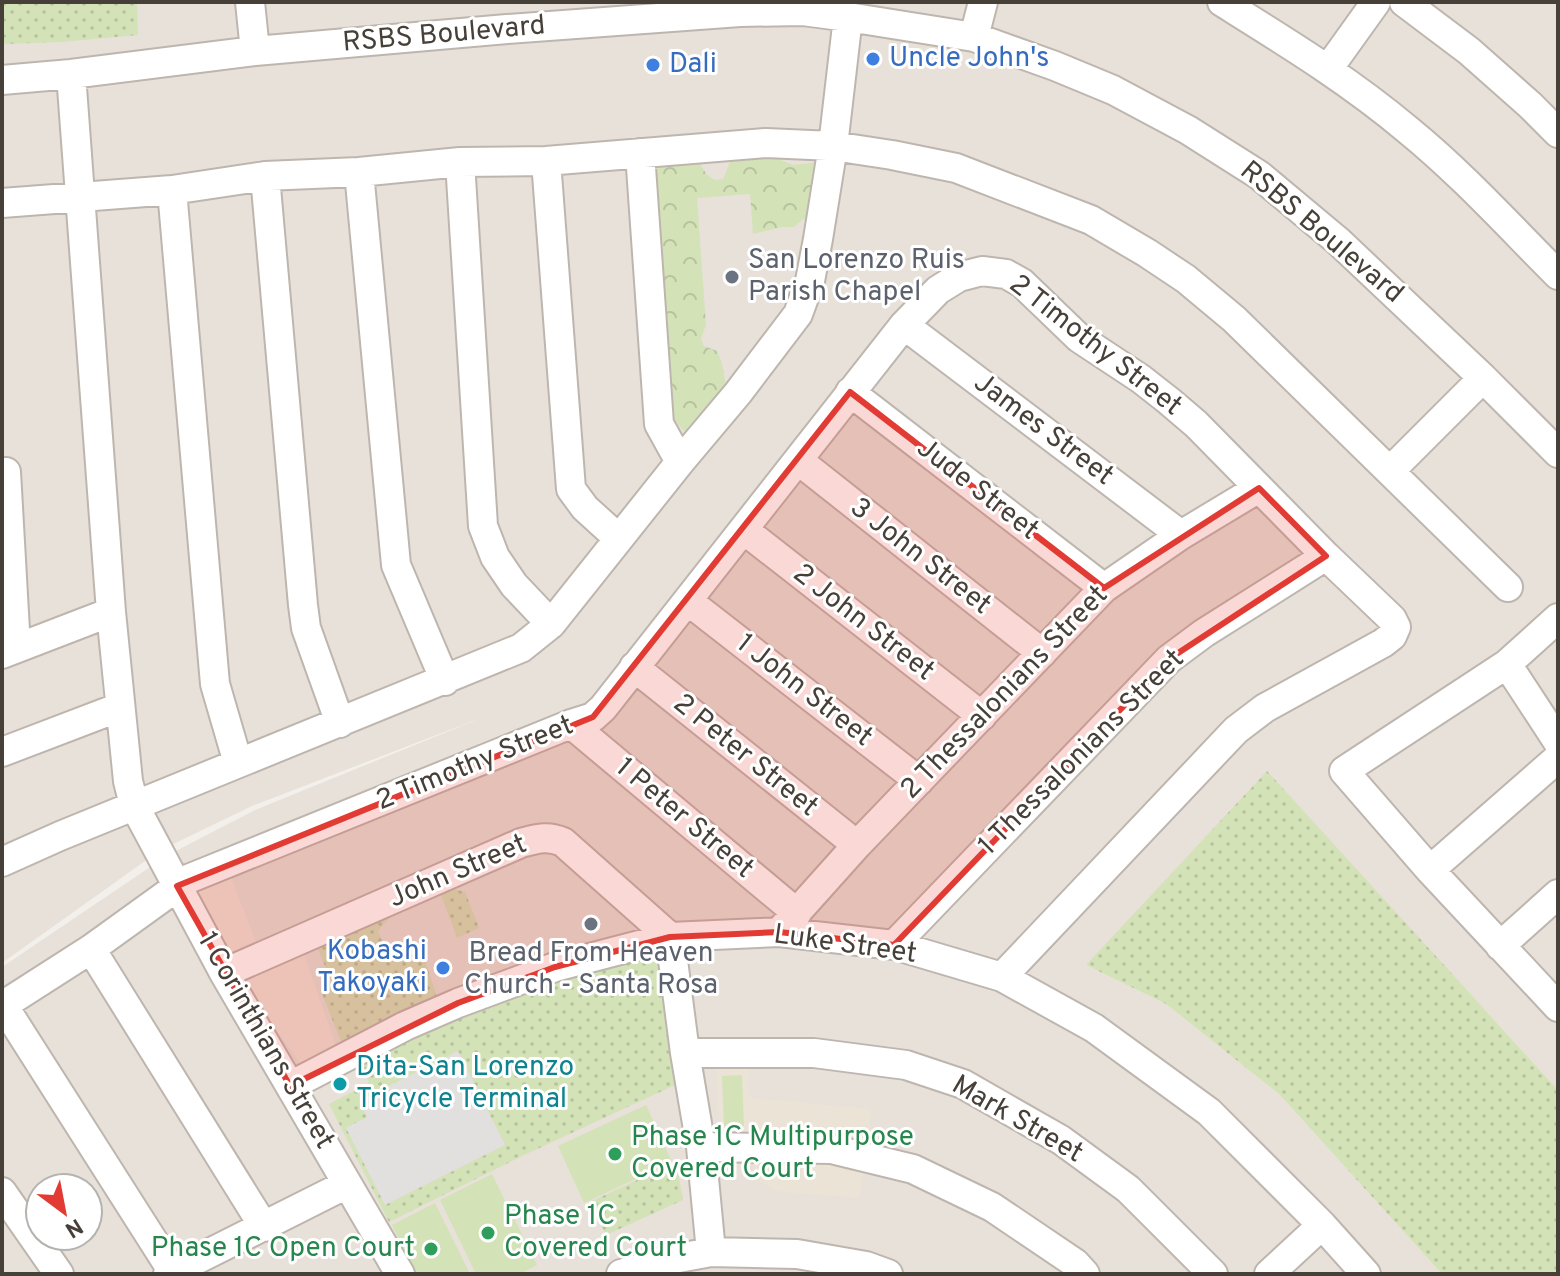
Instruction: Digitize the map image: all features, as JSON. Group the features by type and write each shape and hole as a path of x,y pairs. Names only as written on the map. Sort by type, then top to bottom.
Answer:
{"street":[{"path":"250,2 255,51"},
{"path":"974,37 983,2"},
{"path":"1222,2 1328,69 1408,129 1459,175 1558,275"},
{"path":"1328,69 1376,2"},
{"path":"1404,2 1469,51 1558,133"},
{"name":"RSBS Boulevard","path":"2,80 255,51 740,12 803,11 974,37 1113,90 1188,130 1259,175 1338,241 1558,453"},
{"path":"2,862 134,805 445,681 521,648 551,624 798,314 810,281 833,146 848,17"},
{"name":"1 Corinthians Street","path":"71,74 111,612 128,781 134,805 224,973 347,1184 393,1272"},
{"path":"2,203 172,190 265,176 359,172 460,162 546,161 766,143 833,146 956,168 1091,220 1186,279 1234,319 1508,587"},
{"path":"640,153 659,424 680,462"},
{"path":"546,161 571,489 585,508 618,538"},
{"path":"460,162 483,526 495,557 514,585 551,624"},
{"path":"359,172 396,565 445,681"},
{"path":"265,176 306,628 340,723"},
{"path":"172,190 215,684 238,763"},
{"name":"2 Timothy Street","path":"2,1006 91,949 177,886 203,873 593,717 904,325 938,290 959,277 982,271 1006,274 1022,283 1079,338 1141,379 1196,424 1392,619 1396,627 1392,636 1383,643 1265,708 1236,730 1002,977"},
{"name":"James Street","path":"904,325 1181,535"},
{"path":"1390,471 1483,378"},
{"name":"Jude Street","path":"850,392 1104,588"},
{"name":"3 John Street","path":"799,461 1042,653"},
{"path":"6,472 9,651 111,612"},
{"name":"2 Thessalonians Street","path":"788,923 857,845 1104,588 1181,535 1259,488"},
{"name":"2 John Street","path":"744,530 982,716"},
{"name":"1 Thessalonians Street","path":"894,945 1169,659 1204,633 1326,556"},
{"name":"1 John Street","path":"688,601 919,781"},
{"path":"1558,618 1507,664 1344,771 1430,870 1558,1007"},
{"path":"1507,664 1558,742"},
{"name":"2 Peter Street","path":"634,667 857,845"},
{"path":"2,752 120,707"},
{"name":"1 Peter Street","path":"571,724 788,923"},
{"path":"1430,870 1558,758"},
{"name":"John Street","path":"224,973 507,849 539,838 552,837 563,842 670,937"},
{"path":"1500,946 1558,894"},
{"name":"Luke Street","path":"290,1086 405,1026 555,967 670,937 788,923 894,945 1002,977 1094,1028 1209,1112 1322,1225 1366,1274"},
{"path":"670,937 701,1147 711,1252"},
{"path":"91,949 264,1227"},
{"path":"2,1006 170,1273 347,1184"},
{"name":"Mark Street","path":"685,1053 814,1053 906,1065 963,1084 1061,1140 1128,1189 1213,1274"},
{"path":"701,1147 831,1149 913,1169 992,1207 1075,1263 1085,1274"},
{"path":"2,1192 59,1274"},
{"path":"1269,1274 1322,1225"},
{"path":"621,1274 668,1260 711,1252 797,1254 866,1266 888,1274"}],"highlighted area":[{"path":"850,392 1104,588 1259,488 1326,556 1169,659 894,945 779,932 670,937 555,967 458,1003 290,1086 177,886 593,717"}],"shaded area":[{"path":"2,2 1558,2 1558,1090 1484,1009 1086,965 1166,1004 1279,1094 1442,1274 2,1274 2,967 168,855 255,810 486,716 252,806 159,851 2,963"},
{"path":"230,875 258,947 303,951 338,1052 305,1070 227,961 194,889"},
{"path":"458,1051 505,1145 385,1205 346,1128 367,1117 359,1101"},
{"path":"749,1064 748,1091 751,1098 871,1109 870,1135 859,1198 772,1189 753,1177 756,1149 720,1139 716,1066"}],"green space":[{"path":"2,2 137,2 138,35 2,44"},
{"path":"774,157 793,165 820,162 810,220 803,219 794,227 753,234 750,194 697,198 706,325 701,338 704,346 717,351 728,395 688,435 674,420 655,168 698,161 707,175 715,180 723,179 730,162"},
{"path":"1267,771 1558,1090 1558,1274 1442,1274 1279,1094 1166,1004 1086,965"},
{"path":"454,889 465,892 479,928 457,938 440,892"},
{"path":"391,916 378,931 391,962 422,951 438,1000 343,1046 320,989 332,983 315,942"},
{"path":"638,957 650,957 657,961 661,972 675,1085 389,1222 329,1104 369,1083 362,1066 436,1025 506,996"},
{"path":"742,1075 744,1126 724,1126 722,1076"},
{"name":"Phase 1C Multipurpose Covered Court","path":"646,1105 672,1162 584,1203 558,1146"},
{"path":"676,1162 683,1200 606,1235 590,1202"},
{"name":"Phase 1C Covered Court","path":"492,1174 537,1265 519,1274 476,1274 440,1200"},
{"name":"Phase 1C Open Court","path":"435,1203 470,1274 416,1274 392,1225"}],"place":[{"name":"Uncle John's","path":"873,59"},
{"name":"Dali","path":"653,65"},
{"name":"San Lorenzo Ruis Parish Chapel","path":"732,277"},
{"name":"Bread From Heaven Church - Santa Rosa","path":"591,924"},
{"name":"Kobashi Takoyaki","path":"443,968"},
{"name":"Dita-San Lorenzo Tricycle Terminal","path":"340,1084"},
{"name":"Phase 1C Multipurpose Covered Court","path":"615,1154"},
{"name":"Phase 1C Covered Court","path":"488,1233"},
{"name":"Phase 1C Open Court","path":"431,1249"}]}
